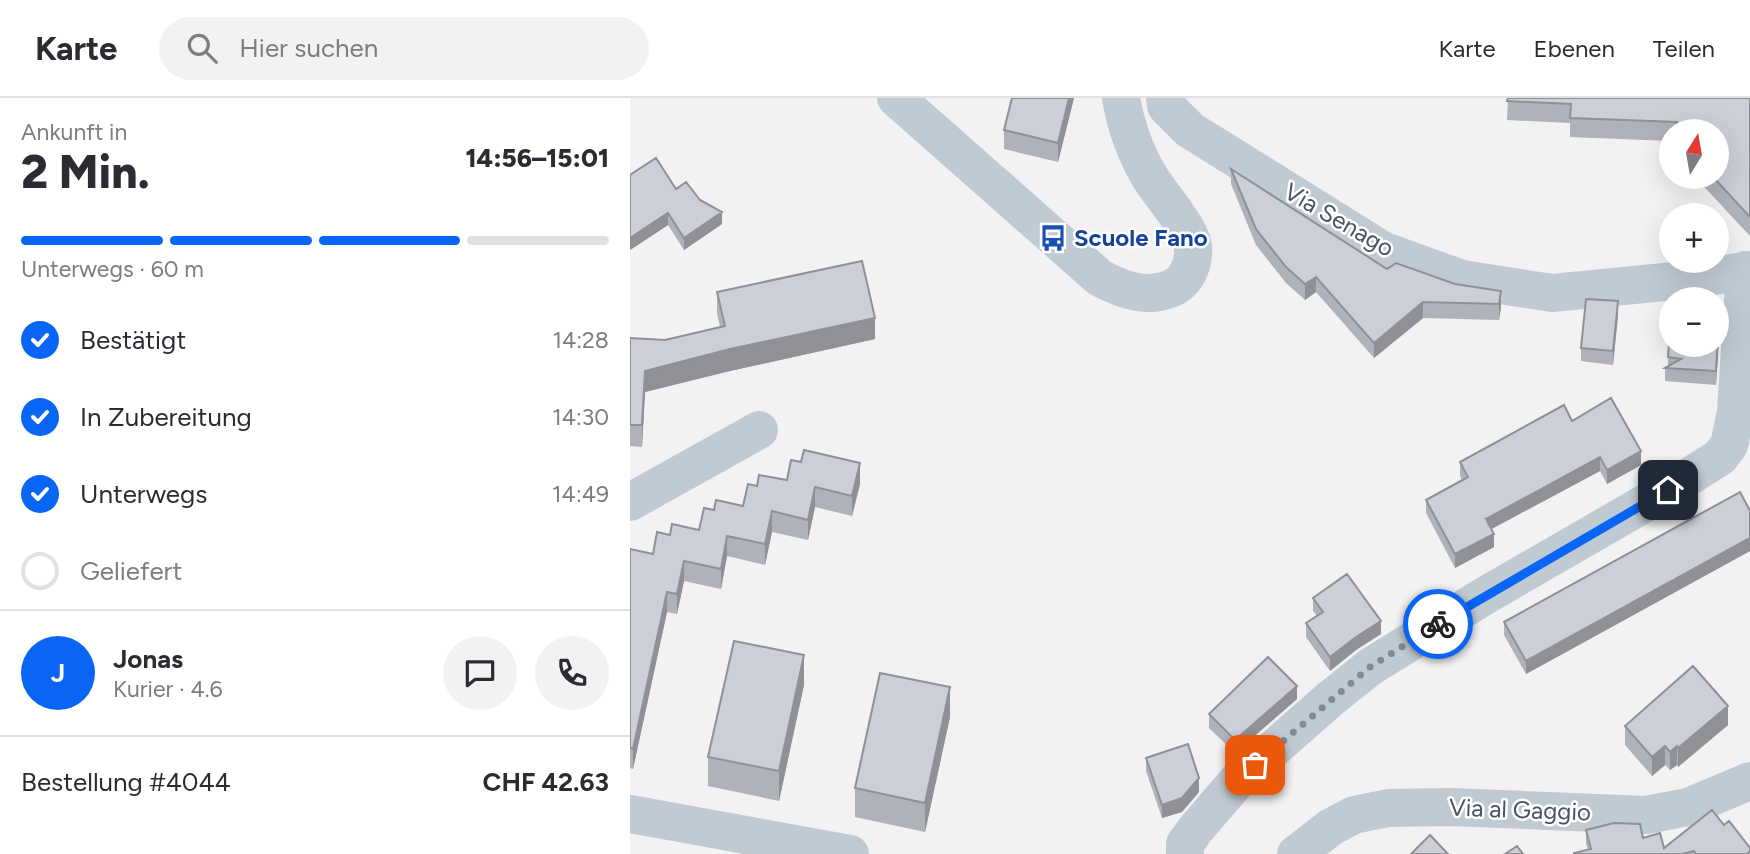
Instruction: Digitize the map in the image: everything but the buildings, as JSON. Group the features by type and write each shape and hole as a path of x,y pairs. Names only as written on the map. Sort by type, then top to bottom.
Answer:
{"street":[{"path":"896,98 1100,278 1120,288 1142,293 1159,292 1175,287 1187,275 1192,258 1191,238 1147,172 1124,118 1121,98"},
{"name":"Via Senago","path":"1165,98 1166,106 1190,130 1384,251 1462,279 1552,293 1695,279 1747,270"},
{"path":"1176,851 1237,782 1370,667 1720,457 1729,445 1735,422 1747,270"},
{"path":"630,502 759,430"},
{"name":"Via al Gaggio","path":"1296,854 1331,827 1354,814 1388,808 1451,807 1646,815 1688,807 1750,781"},
{"path":"630,814 850,854"}],"way so far":[{"path":"1255,765 1370,667 1438,624"}],"place":[{"name":"Scuole Fano","path":"1053,238"}],"route":[{"path":"1438,624 1668,490"}]}
